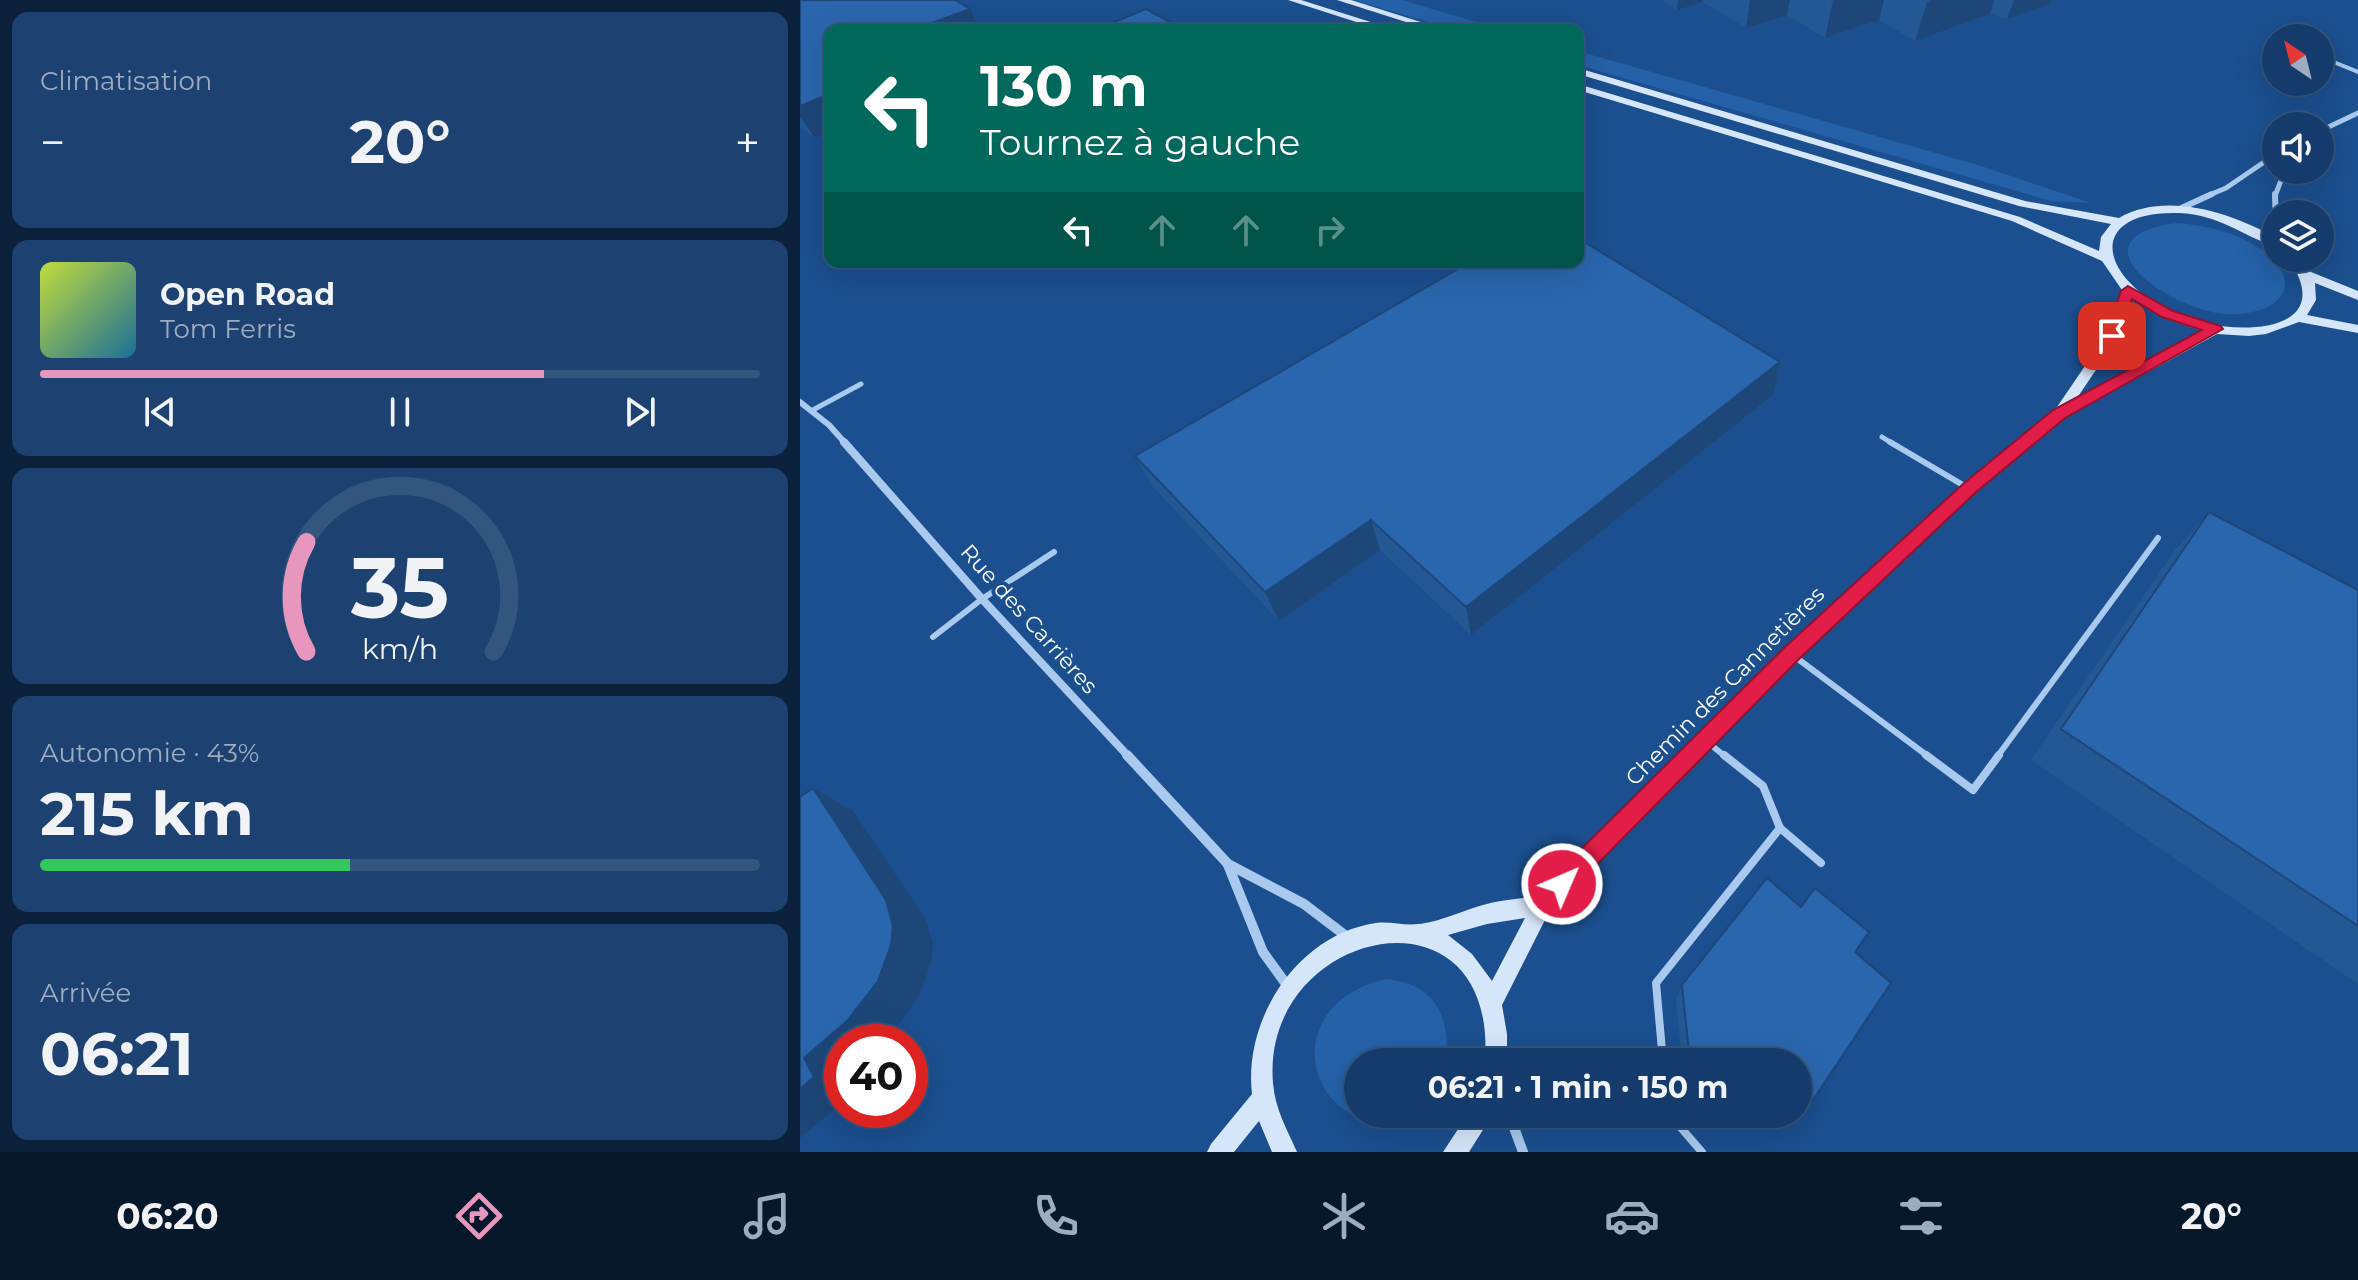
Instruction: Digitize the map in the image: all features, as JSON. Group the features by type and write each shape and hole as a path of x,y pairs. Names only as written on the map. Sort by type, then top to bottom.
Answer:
{"main road":[{"path":"1292,0 1371,24"},
{"path":"1341,0 1421,24"},
{"path":"1584,73 2023,204 2120,222"},
{"path":"1584,89 2016,219 2105,258"},
{"path":"2262,236 2230,220 2177,210 2136,215 2109,231 2104,244 2105,258 2113,274 2128,291 2172,316 2216,329 2249,332 2278,328 2299,318 2309,306 2312,293 2305,272"},
{"path":"2307,275 2358,296"},
{"name":"Chemin des Cannetières","path":"2059,414 2112,336 2128,291"},
{"path":"2299,318 2358,329"},
{"name":"Chemin des Cannetières","path":"1492,1002 1542,905 1791,654 1969,489 2059,414 2216,329"},
{"path":"1285,1152 1271,1130 1263,1098 1262,1060 1272,1022 1290,989 1318,959 1350,939 1386,930 1422,933 1487,914 1542,905"},
{"path":"1422,933 1452,948 1476,972 1492,1002 1497,1048"},
{"path":"1219,1152 1263,1098"},
{"path":"1455,1152 1472,1128"}],"street":[{"path":"2334,124 2358,113"},
{"path":"2177,210 2226,188 2262,164"},
{"name":"Rue des Carrières","path":"800,402 829,425 982,599 1228,864 1304,904 1350,939"},
{"name":"Rue des Carrières","path":"1228,864 1263,952 1290,989"},
{"path":"1514,1128 1523,1152"}],"lane":[{"path":"2336,63 2358,72"},
{"path":"811,411 861,384"},
{"path":"1882,437 1969,489"},
{"path":"1791,654 1973,790 2158,538"},
{"path":"933,637 982,599 1054,552"},
{"path":"1706,741 1763,786 1780,828 1821,863"},
{"path":"1662,1048 1656,983 1780,828"},
{"path":"1681,1128 1702,1152"}],"shaded area":[{"path":"1352,0 1402,0 1483,24 1435,24"},
{"path":"1584,53 1978,165 2091,203 2051,201 1584,67"},
{"path":"2177,223 2225,232 2248,241 2262,250 2262,272 2281,272 2285,281 2284,292 2267,307 2240,314 2202,309 2177,300 2138,272 2129,257 2130,242 2145,231"},
{"path":"1385,979 1416,987 1436,1004 1442,1016 1447,1045 1447,1048 1344,1048 1344,1108 1330,1096 1317,1072 1315,1045 1325,1018 1348,995"}],"building":[{"path":"800,0 955,0 970,9 929,24 824,24 824,96 800,106"},
{"path":"1146,9 1174,24 1110,24"},
{"path":"1584,242 1780,362 1466,607 1371,520 1265,592 1135,456 1460,268 1584,268"},
{"path":"2209,512 2358,590 2358,926 2061,729"},
{"path":"813,788 886,900 893,926 891,945 878,981 844,1024 824,1024 824,1041 804,1058 814,1077 800,1089 800,797"},
{"path":"1767,878 1801,907 1815,888 1869,932 1855,952 1891,983 1812,1102 1812,1048 1689,1048 1682,985"}],"route":[{"path":"1562,884 1791,654 1969,489 2059,414 2216,329 2183,321 2152,307 2128,291 2112,336"}]}
